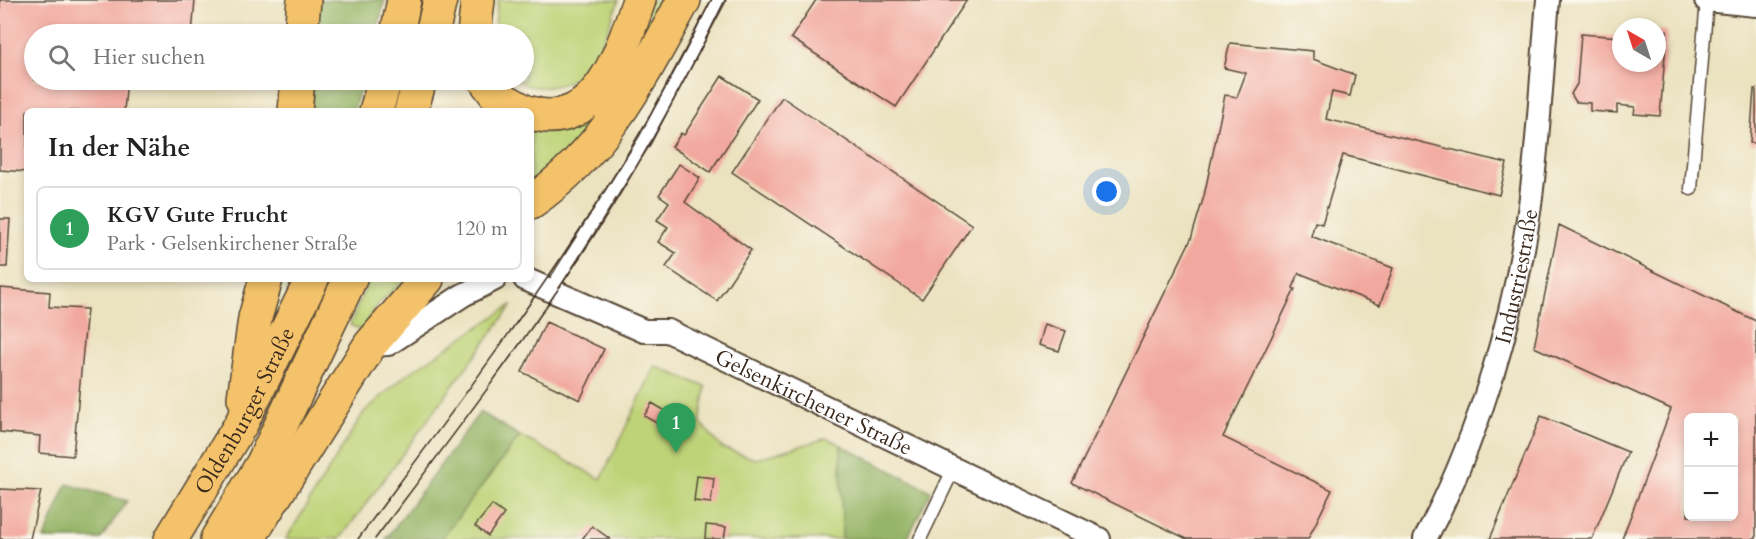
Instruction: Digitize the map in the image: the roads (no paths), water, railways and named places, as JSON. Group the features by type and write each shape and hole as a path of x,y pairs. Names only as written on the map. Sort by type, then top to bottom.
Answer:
{"highway":[{"path":"302,24 304,0"},
{"path":"399,24 404,0"},
{"path":"434,24 440,0"},
{"path":"473,24 478,0"},
{"path":"534,114 544,117 565,113 586,102 603,85 619,57 639,0"},
{"path":"534,200 568,172 632,97 684,0"},
{"path":"295,108 296,90"},
{"path":"377,108 382,90"},
{"path":"412,108 417,90"},
{"path":"492,90 497,96 519,108"},
{"path":"241,424 255,318 265,282"},
{"name":"Oldenburger Straße","path":"171,539 241,424 311,282"},
{"name":"Oldenburger Straße","path":"217,539 263,463 349,282"},
{"path":"248,539 370,345 424,282"}],"street":[{"name":"Industriestraße","path":"1425,539 1475,422 1490,380 1518,275 1530,205 1548,0"},
{"path":"1707,0 1756,4"},
{"path":"370,345 388,344 463,295 489,282"},
{"name":"Gelsenkirchener Straße","path":"533,282 644,331 668,331 1099,539"}],"lane":[{"path":"551,289 645,140 719,0"},
{"path":"1691,189 1707,0"},
{"path":"920,539 954,468"}],"tram line":[{"path":"358,539 501,344 592,211 634,143 711,0"},
{"path":"375,539 505,364 600,226 657,131 725,0"}],"place":[{"name":"KGV Gute Frucht","path":"676,453"}]}
